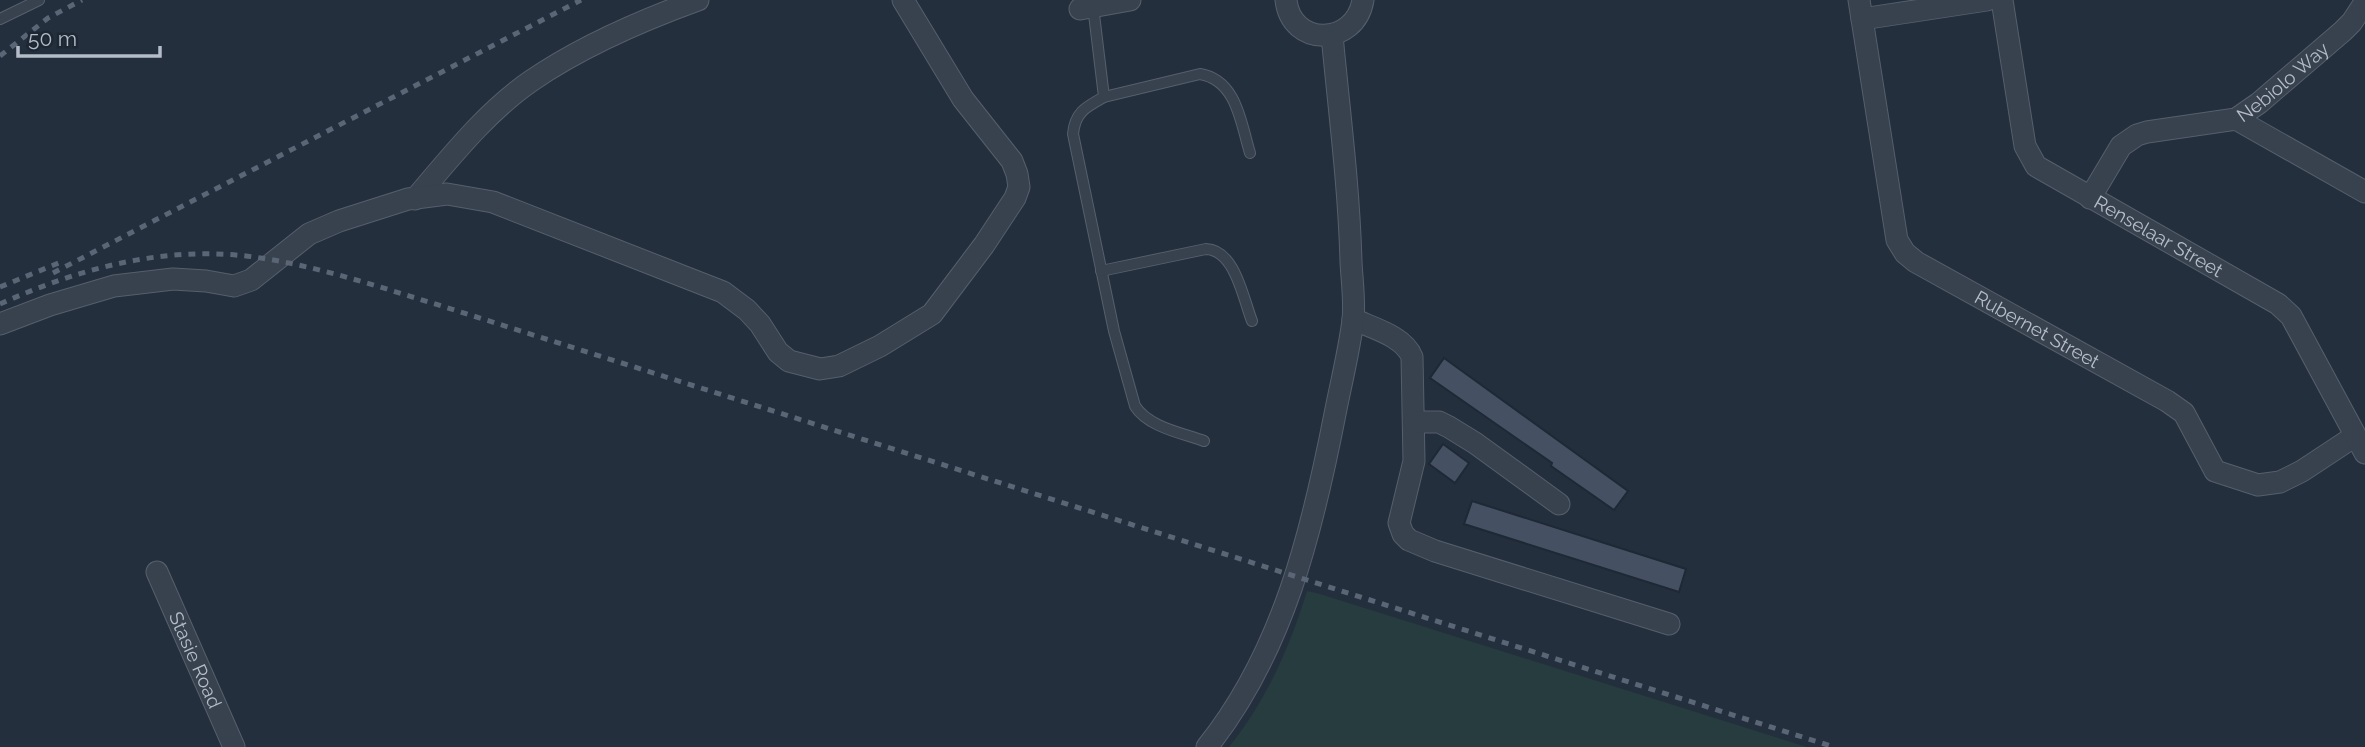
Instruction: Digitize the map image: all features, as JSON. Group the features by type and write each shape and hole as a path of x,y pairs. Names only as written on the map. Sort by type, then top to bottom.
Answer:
{"street":[{"path":"415,199 491,114 529,82 578,52 698,0"},
{"path":"0,324 50,305 114,286 173,279 234,286 251,280 309,234 408,199 447,194 493,202 715,289 747,310 760,324 778,352 789,361 820,369 839,366 889,341 932,314 984,245 1015,198 1019,187 1017,174 1006,151 993,139 963,99 903,0"},
{"path":"1097,4 1130,0"},
{"path":"1286,0 1289,15 1303,30 1322,36 1332,35 1350,26 1361,9 1363,0"},
{"name":"Rubernet Street","path":"1987,0 1860,10 1897,240 1905,253 1916,262 2167,401 2184,413 2215,471 2258,485 2280,482 2360,445"},
{"name":"Renselaar Street","path":"2002,0 2028,155 2044,173 2278,304 2291,316 2360,445"},
{"name":"Nebiolo Way","path":"2090,198 2128,139 2147,132 2236,119 2259,103 2343,31 2365,2"},
{"path":"1207,747 1227,722 1258,670 1287,600 1317,502 1353,319 1350,235 1332,35"},
{"path":"2236,119 2365,192"},
{"path":"1353,319 1409,348 1412,357 1414,461 1399,523 1403,534 1409,540 1435,551 1669,624"},
{"path":"1414,422 1439,422 1449,427 1559,504"},
{"name":"Stasie Road","path":"157,572 234,747"}],"lane":[{"path":"0,19 39,0"},
{"path":"1097,4 1104,97"},
{"path":"1204,441 1156,423 1140,414 1135,406 1101,271 1073,134 1074,121 1090,105 1104,97 1200,74 1210,76 1223,84 1236,103 1250,153"},
{"path":"1101,271 1213,249 1230,261 1252,321"}],"green space":[{"path":"1307,591 1807,747 1229,747 1276,673"}],"building":[{"path":"1444,358 1628,491 1614,510 1430,378"},
{"path":"1443,444 1469,463 1455,483 1429,464"},
{"path":"1472,501 1686,569 1679,592 1464,524"}],"railway":[{"path":"0,56 48,18 82,0"},
{"path":"53,273 581,0"},
{"path":"0,304 92,270 156,257 221,254 302,266 445,307 1834,747"},
{"path":"0,287 61,262"}]}
